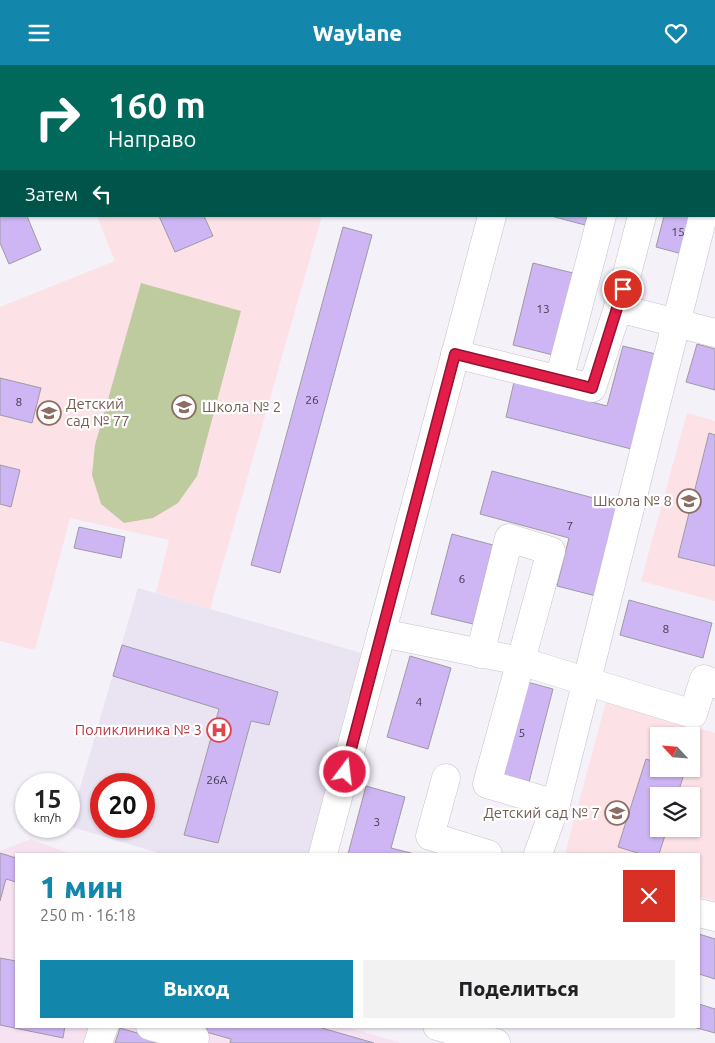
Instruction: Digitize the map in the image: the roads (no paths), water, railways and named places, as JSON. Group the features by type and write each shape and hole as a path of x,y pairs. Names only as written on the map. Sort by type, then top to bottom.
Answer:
{"lane":[{"path":"323,853 492,217"},
{"path":"559,380 602,217"},
{"path":"455,354 592,388 618,308 642,217"},
{"path":"538,853 556,804 703,217"},
{"path":"618,308 715,333"},
{"path":"480,654 509,538 551,551 487,783 556,804"},
{"path":"382,633 520,661 693,714 704,679 715,684"},
{"path":"446,778 430,836 485,853"},
{"path":"700,913 715,917"},
{"path":"98,1043 103,1028"},
{"path":"159,1028 196,1036"},
{"path":"444,1028 496,1043"}],"place":[{"name":"Школа № 2","path":"184,407"},
{"name":"Детский сад № 77","path":"49,413"},
{"name":"Школа № 8","path":"689,501"},
{"name":"Поликлиника № 3","path":"219,730"},
{"name":"Детский сад № 7","path":"617,813"}]}
